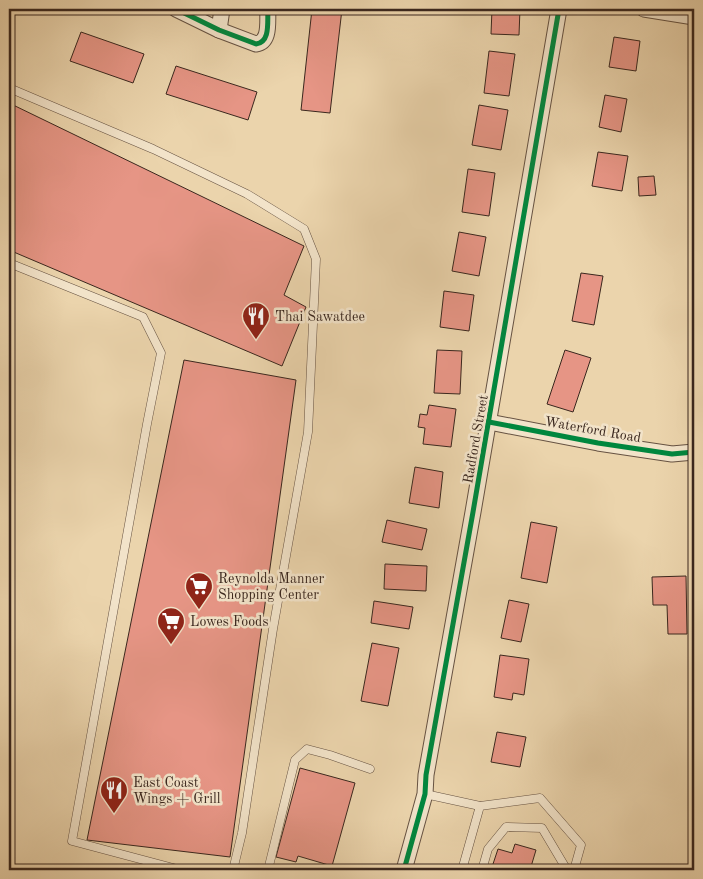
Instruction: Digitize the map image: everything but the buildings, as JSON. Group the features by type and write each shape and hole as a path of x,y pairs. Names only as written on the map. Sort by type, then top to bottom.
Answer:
{"street":[{"path":"176,9 219,30 256,44 262,43 266,38 268,9"},
{"path":"219,30 222,9"},
{"name":"Radford Street","path":"404,870 425,794 426,774 489,422 500,348 519,249 559,9"},
{"path":"644,9 694,17"},
{"name":"Waterford Road","path":"489,422 672,454 694,452"}],"lane":[{"path":"9,88 153,149 247,194 304,229 316,259 308,432 274,629 242,833 233,870"},
{"path":"9,264 143,317 161,353 72,841 180,870"},
{"path":"268,870 295,760 307,749 370,769"},
{"path":"425,794 480,806 540,798 581,845 574,870"},
{"path":"462,870 480,806"},
{"path":"482,870 488,850 506,827 542,828 567,870"}],"cycle path":[{"path":"176,9 219,30 256,44 261,42 266,35 268,9"},
{"path":"404,870 425,794 426,775 559,9"},
{"path":"489,422 598,443 672,454 694,452"}],"place":[{"name":"Thai Sawatdee","path":"256,340"},
{"name":"Reynolda Manner Shopping Center","path":"199,610"},
{"name":"Lowes Foods","path":"171,645"},
{"name":"East Coast Wings + Grill","path":"114,814"}]}
